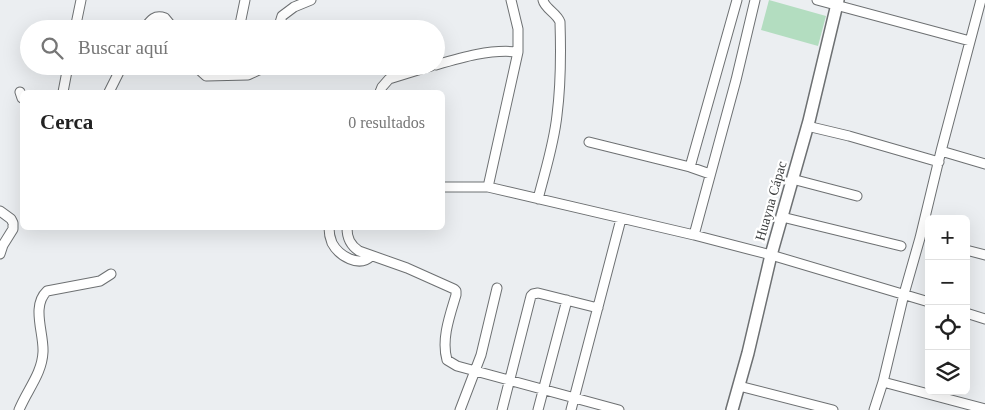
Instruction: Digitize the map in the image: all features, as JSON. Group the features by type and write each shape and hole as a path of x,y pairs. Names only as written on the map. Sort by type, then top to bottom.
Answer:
{"street":[{"path":"78,20 81,0"},
{"path":"241,20 245,0"},
{"path":"281,20 282,16 294,7 311,0"},
{"path":"488,187 518,52 518,29 511,0"},
{"path":"538,199 557,117 560,84 560,22 558,17 544,5 543,0"},
{"path":"690,167 737,0"},
{"path":"694,235 736,80 755,0"},
{"path":"817,0 838,3 970,41"},
{"path":"874,410 904,294 924,239 938,162 981,0"},
{"name":"Huayna Cápac","path":"732,410 838,3"},
{"path":"151,20 159,16 167,20"},
{"path":"445,63 482,53 499,51 518,52"},
{"path":"63,90 66,75"},
{"path":"110,90 118,75"},
{"path":"205,75 248,75"},
{"path":"381,90 389,79 402,75"},
{"path":"807,126 938,162"},
{"path":"589,142 690,167 710,174"},
{"path":"941,151 985,164"},
{"path":"792,180 857,196"},
{"path":"445,187 488,187 694,235 771,255 925,301"},
{"path":"0,211 11,219 13,223 13,229 3,244 0,254"},
{"path":"782,217 902,246"},
{"path":"571,410 621,219"},
{"path":"329,230 333,244 345,257 360,261 366,260 371,256"},
{"path":"347,230 348,240 352,247 358,251 407,268 456,291 446,336 445,352 447,360 457,366 619,410"},
{"path":"970,251 985,255"},
{"path":"19,410 40,371 43,352 39,314 42,296 47,291 100,281 111,274"},
{"path":"460,410 476,371 497,288"},
{"path":"502,410 531,296 538,293 598,308"},
{"path":"538,410 567,300"},
{"path":"970,314 985,319"},
{"path":"882,382 985,409"},
{"path":"739,386 833,410"}],"green space":[{"path":"769,0 826,16 818,46 761,30"}]}
